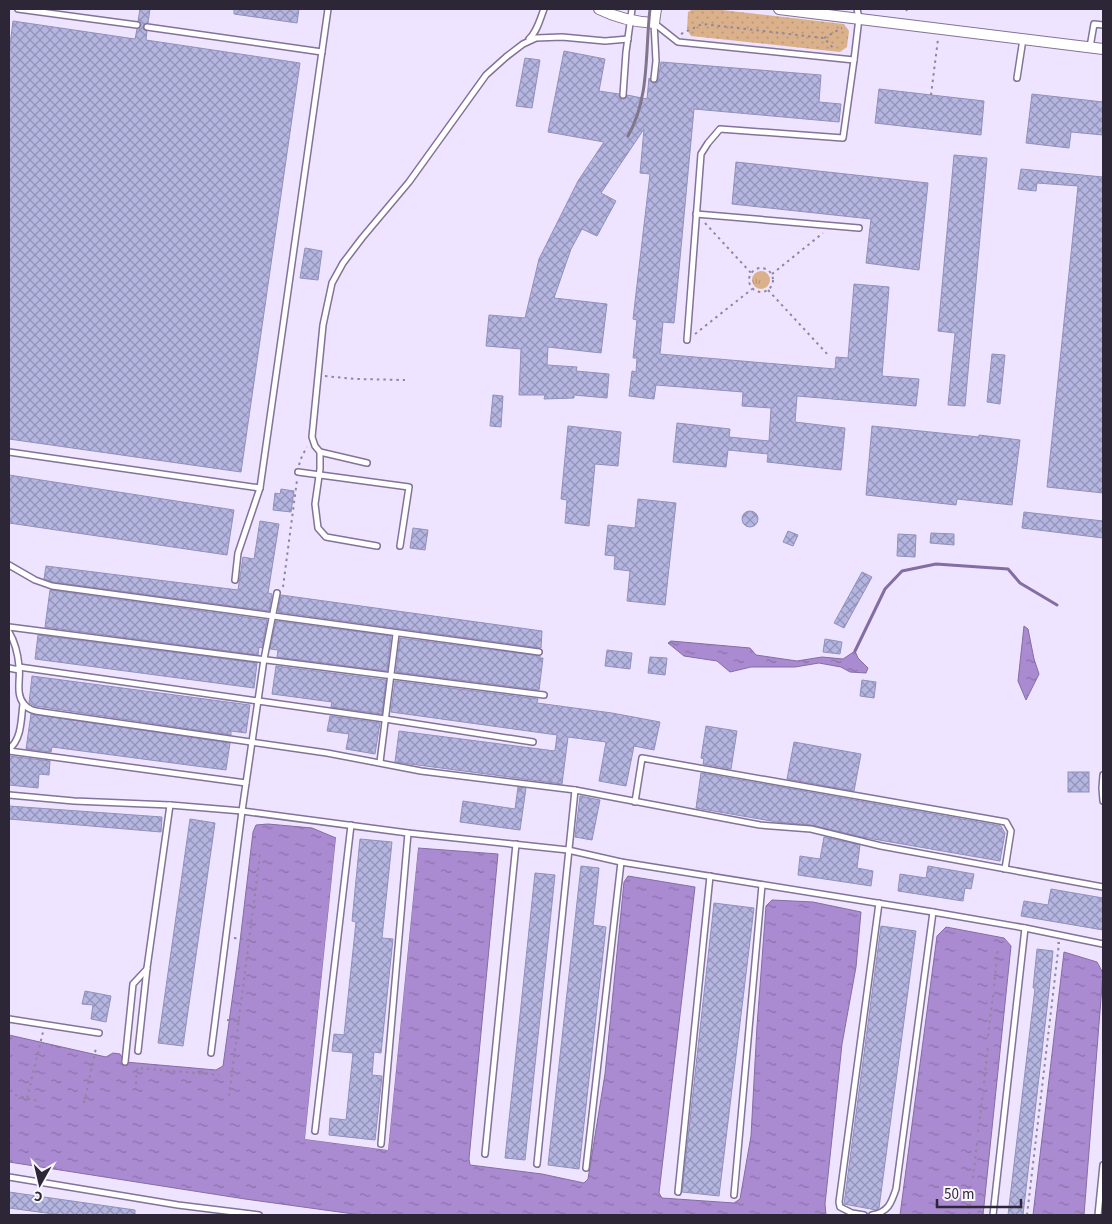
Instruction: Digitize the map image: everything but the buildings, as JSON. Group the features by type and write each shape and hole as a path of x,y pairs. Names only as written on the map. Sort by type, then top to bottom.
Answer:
{"street":[{"path":"600,9 612,15 631,20 654,23 656,9"},
{"path":"779,9 858,13 940,28 1103,49"}],"lane":[{"path":"18,9 137,25"},
{"path":"235,580 238,553 260,488 328,9"},
{"path":"366,463 320,452 314,446 312,437 326,307 332,283 343,263 409,182 486,75 533,36 544,9"},
{"path":"623,95 632,9"},
{"path":"687,340 701,154 720,129 843,138 854,60 858,13"},
{"path":"654,23 678,42 854,60"},
{"path":"654,23 656,61 654,79"},
{"path":"1090,47 1094,24 1103,25"},
{"path":"147,27 322,52"},
{"path":"523,44 536,38 546,37 605,41 628,39"},
{"path":"1017,78 1023,39"},
{"path":"696,214 859,228"},
{"path":"9,452 260,488"},
{"path":"320,452 315,504 318,528 326,537 377,546"},
{"path":"298,472 409,487 400,546"},
{"path":"9,565 36,580 52,586 539,652"},
{"path":"211,1053 246,783 264,659 277,593"},
{"path":"9,627 390,677 544,695"},
{"path":"9,632 13,639 19,668 19,694 23,704 21,725 17,739 9,750 246,783"},
{"path":"380,762 396,634"},
{"path":"9,668 258,701 533,742"},
{"path":"23,704 29,709 42,712 252,742 380,762 421,771 575,790 760,825 811,829 880,846 1103,886"},
{"path":"635,802 642,758 1006,822 1011,831 1005,869"},
{"path":"1103,775 1103,801"},
{"path":"537,1164 575,790"},
{"path":"9,795 74,801 170,805 242,811 408,833 568,850 621,862 934,912 1103,944"},
{"path":"138,1051 147,968 170,805"},
{"path":"315,1131 351,825"},
{"path":"381,1144 408,833"},
{"path":"485,1154 516,844"},
{"path":"586,1168 621,862"},
{"path":"678,1192 710,876"},
{"path":"734,1195 762,885"},
{"path":"864,1215 852,1213 840,1207 839,1202 879,903"},
{"path":"872,1215 882,1213 891,1204 896,1189 934,912"},
{"path":"993,1215 1025,928"},
{"path":"125,1062 133,984 147,968"},
{"path":"9,1019 99,1033"},
{"path":"1098,1215 1103,1165"},
{"path":"9,1178 178,1205 259,1215"}],"path":[{"path":"672,37 702,24 824,38 841,58"},
{"path":"931,95 940,28"},
{"path":"696,214 751,273"},
{"path":"772,274 833,226"},
{"path":"758,268 766,269 772,274 774,280 768,290 760,292 752,289 749,281 751,273 758,268"},
{"path":"687,340 752,289"},
{"path":"768,290 829,356"},
{"path":"318,374 334,377 405,380"},
{"path":"277,593 282,591 298,472 302,456 306,450"},
{"path":"229,1096 260,856"},
{"path":"228,937 249,940"},
{"path":"1027,1215 1059,944 1050,942"},
{"path":"994,986 998,948"},
{"path":"988,1036 992,994"},
{"path":"227,1020 239,1021"},
{"path":"27,1098 44,1024"},
{"path":"984,1083 988,1046"},
{"path":"84,1103 96,1048"},
{"path":"136,1084 137,1068 219,1075"},
{"path":"978,1132 983,1093"},
{"path":"15,1095 38,1101"},
{"path":"973,1178 977,1143"},
{"path":"969,1215 972,1189"}],"green space":[{"path":"693,9 713,9 844,24 849,31 847,47 840,52 691,36 687,30 688,12"},
{"path":"757,271 765,271 770,276 768,287 757,289 752,284 752,276"}],"water":[{"path":"1024,626 1028,629 1039,674 1026,700 1018,681"},
{"path":"671,641 750,648 756,655 797,661 822,657 843,659 855,651 858,658 868,668 866,673 850,672 841,667 819,663 795,667 751,667 730,672 717,661 684,656 668,643"},
{"path":"268,824 312,828 336,838 305,1139 388,1150 418,848 498,854 469,1159 470,1165 542,1174 584,1183 588,1179 605,1074 624,882 628,876 695,887 659,1193 662,1198 734,1203 740,1199 751,1136 766,906 772,900 813,902 861,912 856,967 842,1044 825,1204 826,1215 361,1215 9,1162 9,1035 106,1057 113,1053 120,1054 125,1062 216,1070 223,1066 253,832 256,825"},
{"path":"946,927 1004,938 1011,946 983,1215 900,1215 937,936"},
{"path":"1064,952 1097,962 1103,973 1084,1215 1033,1215"}],"pier":[{"path":"336,838 339,838 308,1137 386,1147 416,848 418,848 388,1150 305,1139"}],"waterway":[{"path":"855,651 885,589 902,571 936,564 1008,569 1020,583 1057,605"}],"railway":[{"path":"628,136 640,106 643,90 650,9"}]}
